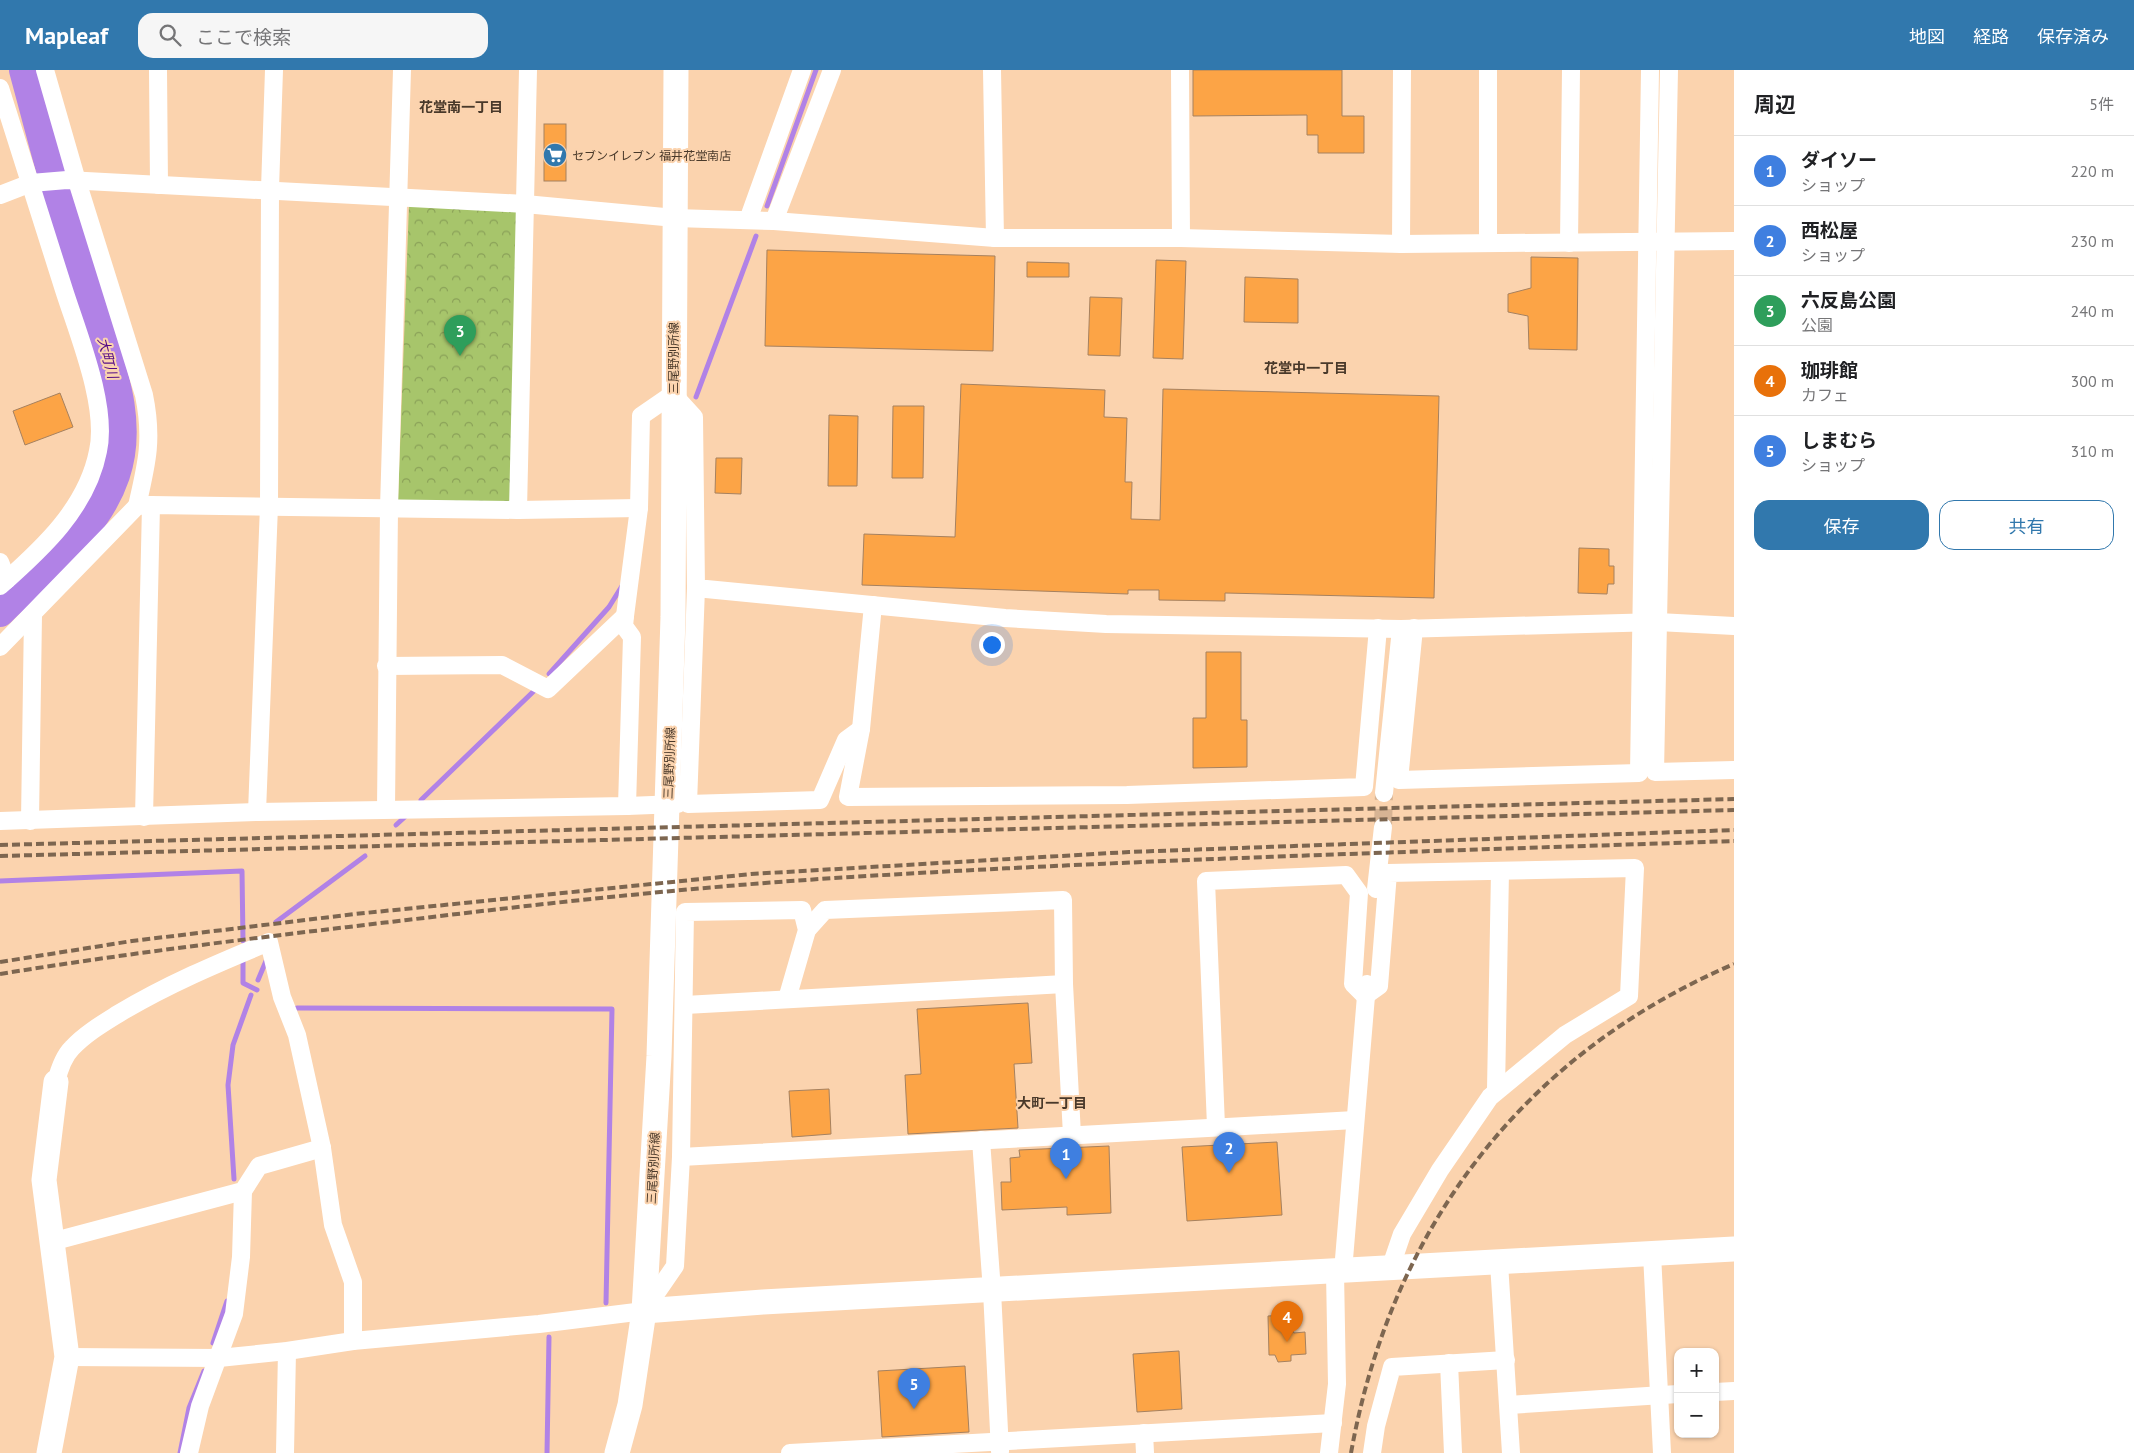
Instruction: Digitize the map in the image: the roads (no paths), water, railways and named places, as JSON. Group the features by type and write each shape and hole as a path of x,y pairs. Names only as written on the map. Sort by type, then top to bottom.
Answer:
{"street":[{"path":"45,70 72,180 144,395 150,424 144,506 144,817"},
{"path":"158,70 158,185"},
{"path":"256,812 268,506 270,189 274,70"},
{"path":"386,810 388,508 400,196 402,70"},
{"path":"518,510 528,70"},
{"name":"三尾野別所線","path":"617,1453 630,1406 644,1311 659,1056 673,618 676,70"},
{"path":"748,220 802,70"},
{"path":"774,221 832,70"},
{"path":"992,70 995,238"},
{"path":"1180,70 1181,238"},
{"path":"1401,244 1402,70"},
{"path":"1488,70 1488,243"},
{"path":"1569,243 1571,70"},
{"path":"1647,773 1649,623 1647,242 1650,70"},
{"path":"1649,623 1666,241 1669,70"},
{"path":"0,88 35,183 81,342 96,398 101,427 98,451 82,496 70,516 4,583"},
{"path":"0,195 35,183 72,180 400,196 525,204 674,218 774,221 995,238 1181,238 1401,244 1734,240"},
{"path":"627,806 632,637 624,626 640,508 641,416 673,394 694,417 696,588 688,804"},
{"path":"0,647 144,506 518,510 640,508"},
{"path":"0,562 4,583"},
{"path":"696,588 872,606 1106,624 1378,628 1649,623 1734,626"},
{"path":"872,606 861,729 848,797 1126,794 1364,787 1378,628"},
{"path":"30,821 33,614"},
{"path":"386,666 502,665 548,689 625,616"},
{"path":"1408,628 1399,780 1734,770"},
{"path":"1384,793 1408,628"},
{"path":"0,821 256,812 627,806 820,800 846,740 861,729"},
{"path":"1329,1453 1337,1384 1339,1271 1356,1120 1383,827"},
{"path":"1366,996 1378,986 1388,873 1635,868 1630,996 1565,1034 1496,1090 1440,1170 1402,1234 1390,1269"},
{"path":"1496,1090 1500,871"},
{"path":"1216,1126 1206,881 1346,875 1359,893 1353,984 1366,996"},
{"path":"787,999 807,930 825,910 1063,900 1064,984 1072,1134"},
{"path":"644,1311 675,1266 681,1157 685,1005 685,912 802,910 807,930"},
{"path":"49,1453 67,1357 44,1180 56,1082 61,1065 72,1048 97,1027 148,996 206,968 269,942 282,997 297,1035 322,1148 333,1224 353,1282 353,1341"},
{"path":"685,1005 1064,984"},
{"path":"681,1157 1216,1126 1356,1120"},
{"path":"981,1140 992,1291 1000,1447"},
{"path":"190,1453 200,1406 234,1314 241,1257 243,1191 259,1166 322,1148"},
{"path":"51,1242 243,1191"},
{"path":"67,1357 219,1358 287,1351 353,1341 539,1324 644,1311 1734,1249"},
{"path":"1652,1254 1662,1453"},
{"path":"1499,1262 1511,1453"},
{"path":"285,1453 287,1351"},
{"path":"1372,1453 1376,1426 1392,1367 1506,1360"},
{"path":"1449,1363 1454,1453"},
{"path":"1719,1392 1734,1391"},
{"path":"1509,1405 1674,1394"},
{"path":"790,1453 1000,1447 1144,1433 1333,1423"},
{"path":"1144,1433 1145,1453"}],"waterway":[{"name":"大町川","path":"0,612 66,550 95,515 115,475 122,435 121,415 113,375 64,216 24,70"},
{"path":"767,206 816,70"},
{"path":"696,397 756,236"},
{"path":"549,674 609,607 622,586"},
{"path":"421,800 536,689"},
{"path":"396,825 407,815"},
{"path":"276,922 365,856"},
{"path":"0,881 242,871 243,941"},
{"path":"243,960 243,983 257,990"},
{"path":"258,980 266,961"},
{"path":"234,1179 228,1085 233,1045 251,995"},
{"path":"297,1008 612,1009 606,1303"},
{"path":"213,1343 227,1301"},
{"path":"547,1453 549,1337"},
{"path":"180,1453 189,1408 204,1371"}],"tunnel":[{"path":"1383,827 1384,793"}],"railway":[{"path":"0,845 1734,799"},
{"path":"0,856 1734,810"},
{"path":"0,962 132,941 355,914 751,874 1129,852 1734,830"},
{"path":"0,974 203,945 462,913 740,885 1182,860 1734,841"},
{"path":"1351,1453 1370,1371 1398,1295 1434,1224 1478,1158 1531,1099 1591,1047 1659,1002 1734,964"}],"place":[{"name":"セブンイレブン 福井花堂南店","path":"555,155"},
{"name":"六反島公園","path":"460,356"},
{"name":"西松屋","path":"1229,1173"},
{"name":"ダイソー","path":"1066,1179"},
{"name":"珈琲館","path":"1287,1342"},
{"name":"しまむら","path":"914,1409"}],"district":[{"name":"花堂南一丁目","path":"461,107"},
{"name":"花堂中一丁目","path":"1306,368"},
{"name":"大町一丁目","path":"1052,1103"}]}
